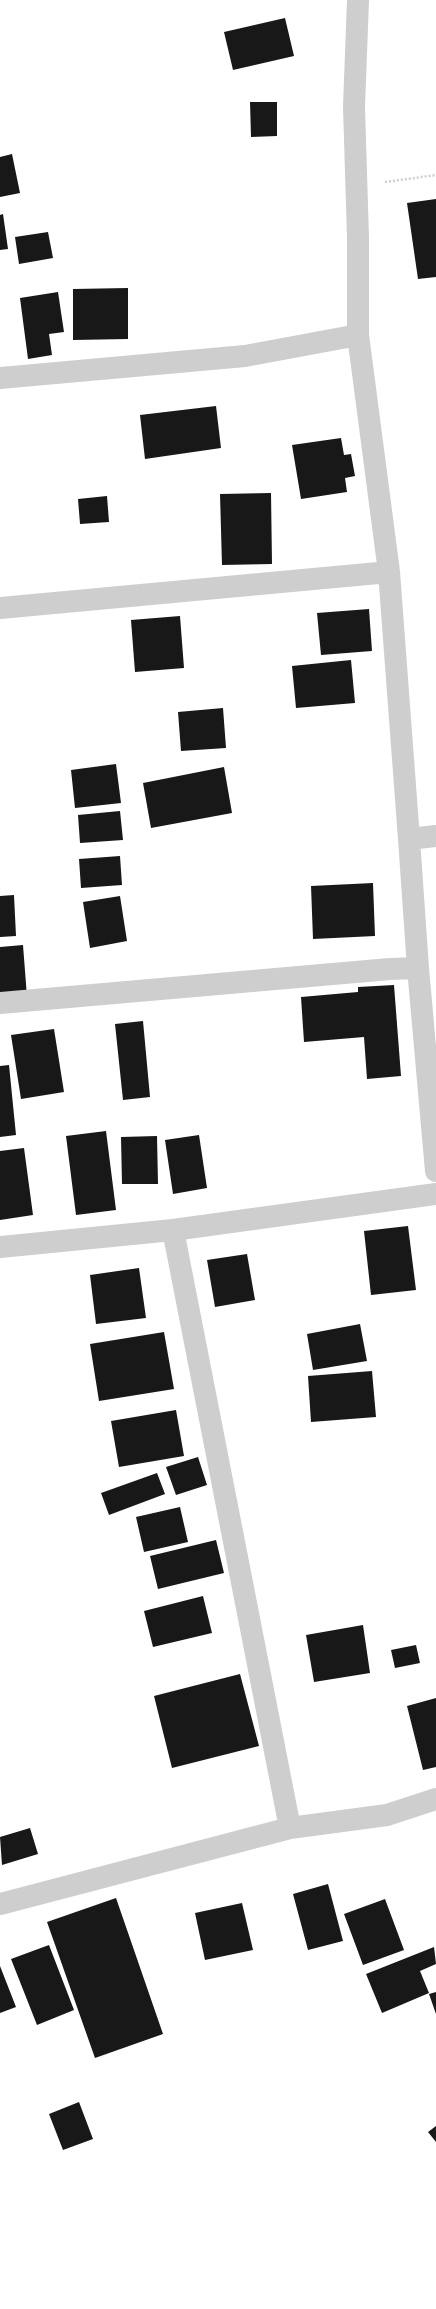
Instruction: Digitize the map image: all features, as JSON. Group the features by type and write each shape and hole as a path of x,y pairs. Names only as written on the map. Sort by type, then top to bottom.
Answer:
{"street":[{"path":"358,0 354,107 357,185 358,335 389,572 418,968 430,1026 436,1171"},
{"path":"0,378 245,356 358,335"},
{"path":"0,608 389,572"},
{"path":"409,839 436,836"},
{"path":"0,1003 390,968 418,968"},
{"path":"0,1247 173,1230 436,1194"},
{"path":"173,1230 290,1828"},
{"path":"0,1904 290,1828 387,1815 436,1799"}],"path":[{"path":"357,185 436,175"}],"building":[{"path":"285,18 294,56 233,70 224,32"},
{"path":"250,102 277,102 277,136 251,137"},
{"path":"12,154 20,193 0,197 0,157"},
{"path":"436,199 436,277 418,279 407,203"},
{"path":"3,214 8,249 0,250 0,215"},
{"path":"48,232 53,258 19,264 15,237"},
{"path":"128,288 128,339 73,340 73,289"},
{"path":"58,292 64,332 49,334 52,355 28,359 20,298"},
{"path":"216,406 221,448 145,459 140,415"},
{"path":"341,438 344,455 351,454 355,476 345,478 347,492 301,499 292,445"},
{"path":"271,493 272,564 222,565 220,494"},
{"path":"107,496 109,522 80,524 78,499"},
{"path":"369,609 372,651 321,655 317,613"},
{"path":"180,616 184,668 135,672 131,620"},
{"path":"351,660 355,703 296,708 292,666"},
{"path":"223,708 226,748 181,751 178,712"},
{"path":"116,764 121,803 75,808 71,770"},
{"path":"224,767 232,813 151,828 143,783"},
{"path":"120,811 123,840 80,843 78,815"},
{"path":"120,856 122,885 81,888 79,859"},
{"path":"373,883 375,936 313,939 311,886"},
{"path":"14,895 16,936 0,937 0,896"},
{"path":"120,896 127,941 90,948 83,902"},
{"path":"23,945 27,997 0,999 0,947"},
{"path":"394,985 401,1076 367,1079 364,1037 304,1042 301,997 358,992 358,987"},
{"path":"143,1021 150,1097 123,1100 115,1024"},
{"path":"54,1029 64,1092 21,1099 11,1035"},
{"path":"9,1065 16,1135 0,1137 0,1066"},
{"path":"106,1131 116,1210 76,1215 66,1136"},
{"path":"199,1135 207,1188 173,1194 165,1140"},
{"path":"157,1136 158,1184 122,1184 121,1137"},
{"path":"24,1148 33,1215 0,1220 0,1151"},
{"path":"408,1226 416,1290 371,1295 364,1231"},
{"path":"247,1254 255,1300 215,1307 207,1260"},
{"path":"139,1268 146,1318 96,1324 90,1275"},
{"path":"360,1324 367,1361 313,1370 307,1334"},
{"path":"164,1332 174,1389 99,1401 90,1344"},
{"path":"372,1371 376,1417 311,1422 308,1376"},
{"path":"176,1410 184,1456 119,1467 111,1421"},
{"path":"198,1457 207,1485 176,1495 166,1467"},
{"path":"157,1473 165,1494 109,1515 101,1493"},
{"path":"180,1507 188,1542 144,1552 136,1517"},
{"path":"216,1540 224,1573 158,1589 150,1556"},
{"path":"203,1596 212,1633 153,1647 144,1611"},
{"path":"363,1625 370,1673 314,1682 306,1635"},
{"path":"416,1645 420,1663 395,1668 391,1650"},
{"path":"240,1674 259,1746 172,1768 154,1696"},
{"path":"436,1698 436,1767 423,1770 407,1706"},
{"path":"30,1828 38,1854 2,1865 0,1837"},
{"path":"328,1884 343,1941 308,1950 293,1894"},
{"path":"116,1898 163,2034 95,2058 47,1922"},
{"path":"385,1899 404,1950 363,1965 344,1914"},
{"path":"242,1903 253,1950 205,1960 195,1913"},
{"path":"49,1945 74,2010 37,2025 11,1959"},
{"path":"434,1947 436,1964 420,1971 429,1993 382,2013 366,1974"},
{"path":"0,1966 16,2007 0,2013"},
{"path":"436,1992 436,2014 429,1994"},
{"path":"79,2102 93,2139 63,2150 49,2114"},
{"path":"436,2126 436,2142 428,2132"}]}
